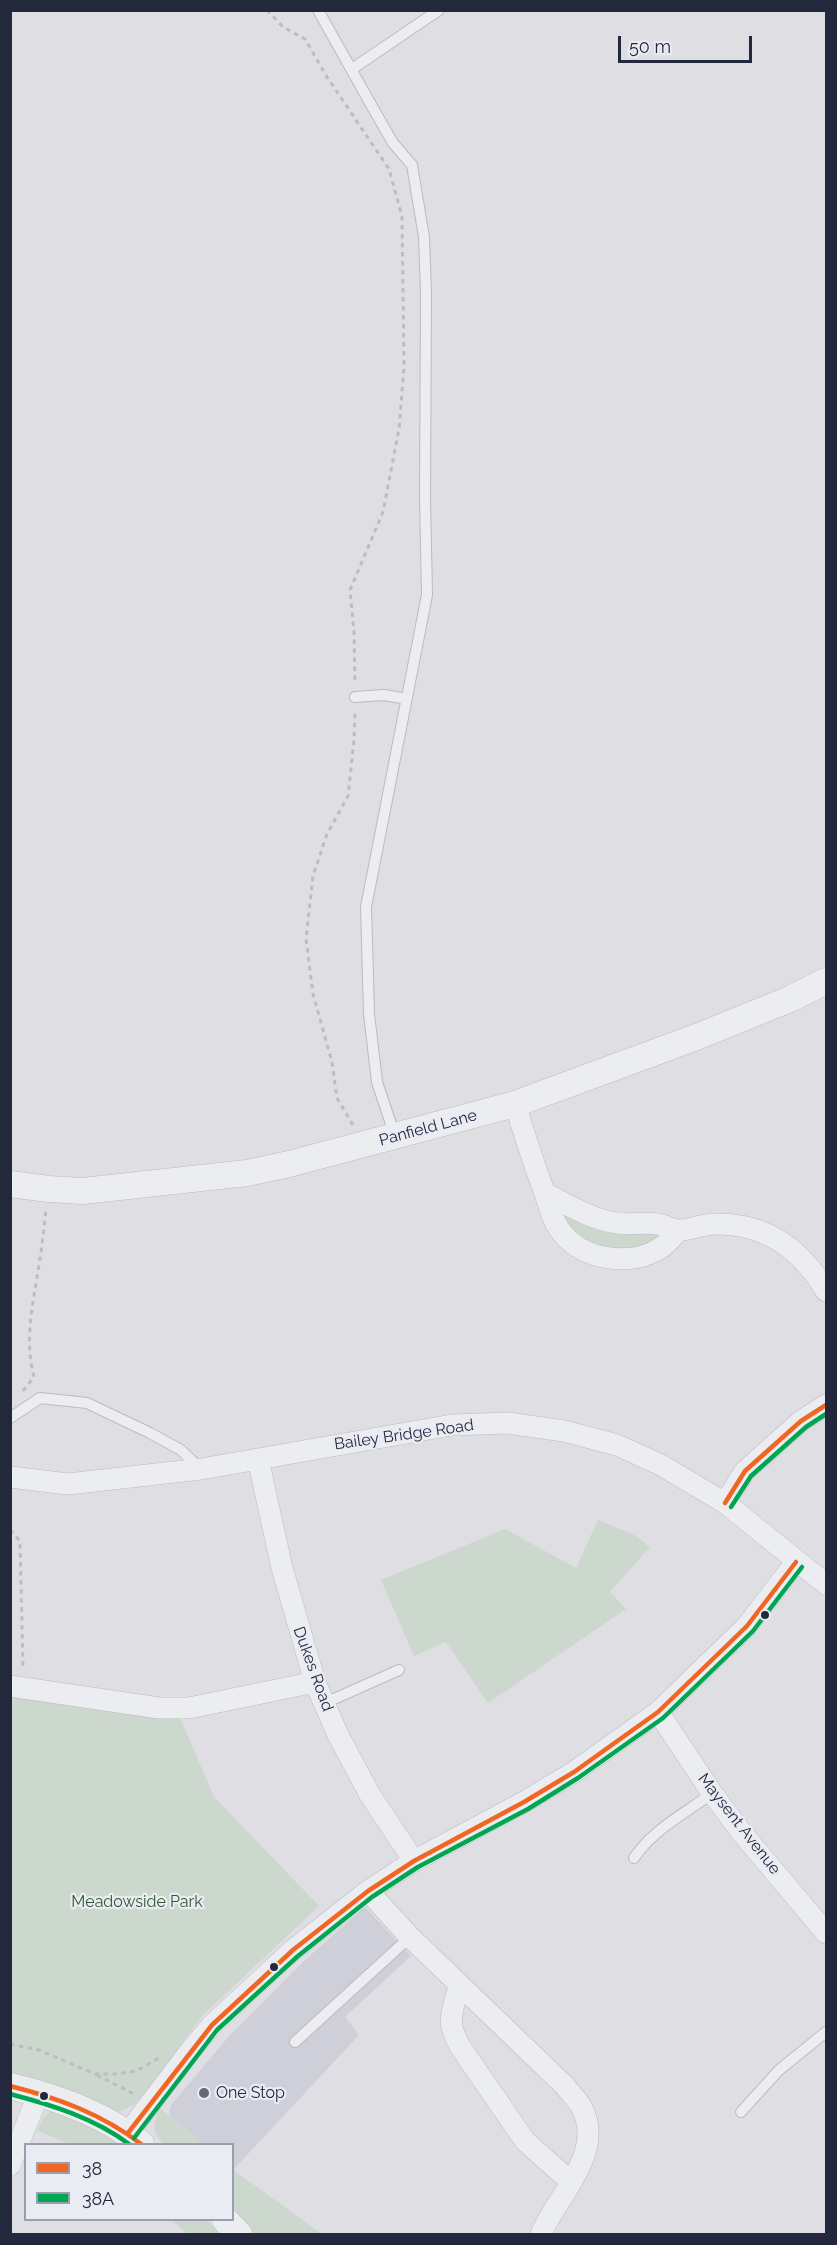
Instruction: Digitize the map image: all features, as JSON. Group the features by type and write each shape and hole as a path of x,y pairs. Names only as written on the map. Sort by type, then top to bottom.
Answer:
{"street":[{"name":"Panfield Lane","path":"10,1184 83,1191 247,1173 362,1146 515,1104 699,1036 790,999 826,981"},
{"path":"515,1104 552,1215 562,1233 577,1246 595,1256 615,1259 632,1258 662,1247 678,1231"},
{"path":"545,1193 573,1208 615,1223 658,1224 678,1231 714,1224 741,1226 772,1236 802,1257 826,1291"},
{"path":"725,1503 745,1471 801,1422 826,1406"},
{"name":"Bailey Bridge Road","path":"10,1477 68,1484 201,1469 452,1425 507,1423 564,1431 617,1445 661,1465 725,1503 826,1584"},
{"name":"Dukes Road","path":"258,1460 282,1568 315,1682 338,1735 370,1795 414,1861"},
{"path":"10,2086 39,2093 84,2110 134,2139 151,2102 187,2055 246,1992 293,1950 368,1891 414,1861 524,1802 574,1772 658,1712 747,1626 796,1562"},
{"path":"17,1687 159,1708 189,1708 315,1682"},
{"name":"Maysent Avenue","path":"658,1712 712,1793 742,1833 826,1933"},
{"path":"368,1891 459,1986 565,2086 582,2108 588,2127 586,2152 541,2235"},
{"path":"459,1986 450,2022 460,2048 525,2141 571,2182"},
{"path":"10,2165 39,2093"},
{"path":"226,2221 239,2235"}],"lane":[{"path":"318,10 393,143 412,165 424,237 427,595 366,907 369,1014 377,1082 395,1137"},
{"path":"352,69 439,10"},
{"path":"355,697 384,695 407,699"},
{"path":"10,1418 40,1398 87,1403 150,1432 181,1450 201,1469"},
{"path":"325,1703 399,1670"},
{"path":"634,1858 643,1844 655,1833 712,1793"},
{"path":"295,2042 410,1937"},
{"path":"741,2112 779,2070 826,2032"}],"path":[{"path":"267,10 283,27 305,39 327,78 389,169 402,216 404,367 399,429 383,512 350,590 354,632 355,697 354,740 348,796 327,834 313,876 306,939 313,994 332,1062 337,1098 351,1119 362,1146"},
{"path":"21,1397 34,1377 28,1356 31,1300 49,1189"},
{"path":"10,1530 20,1541 17,1687"},
{"path":"10,2044 39,2050 95,2074 151,2102"},
{"path":"95,2074 136,2071 173,2049 187,2055"}],"shaded area":[{"path":"365,1907 411,1956 345,2017 359,2035 234,2169 234,2143 202,2143 169,2115 171,2105 230,2035 305,1960"}],"green space":[{"path":"565,1212 656,1231 658,1240 637,1251 581,1243 560,1215"},
{"path":"598,1520 634,1535 650,1547 610,1592 626,1609 488,1703 446,1642 414,1656 381,1580 505,1529 576,1568"},
{"name":"Meadowside Park","path":"10,1693 180,1718 214,1797 319,1906 202,2016 148,2090 134,2104 122,2111 108,2113 37,2079 11,2074"},
{"path":"160,2108 202,2143 163,2143 156,2135 154,2127"},
{"path":"53,2110 84,2122 123,2143 66,2143 37,2130 43,2118"},
{"path":"234,2170 322,2234 249,2234 234,2218"},
{"path":"173,2221 208,2221 221,2234 187,2234"}],"transit line":[{"name":"38","path":"725,1503 745,1471 801,1421 826,1405"},
{"name":"38A","path":"731,1507 751,1476 806,1427 826,1414"},
{"name":"38","path":"128,2133 212,2025 293,1950 368,1891 414,1861 524,1802 574,1772 658,1712 747,1626 796,1562"},
{"name":"38A","path":"134,2138 217,2030 298,1956 372,1897 418,1867 528,1809 578,1778 663,1718 753,1631 802,1567"},
{"name":"38","path":"10,2086 79,2108 111,2124 140,2143"},
{"name":"38A","path":"10,2094 72,2113 102,2127 128,2143"}],"place":[{"name":"One Stop","path":"204,2093"}]}
